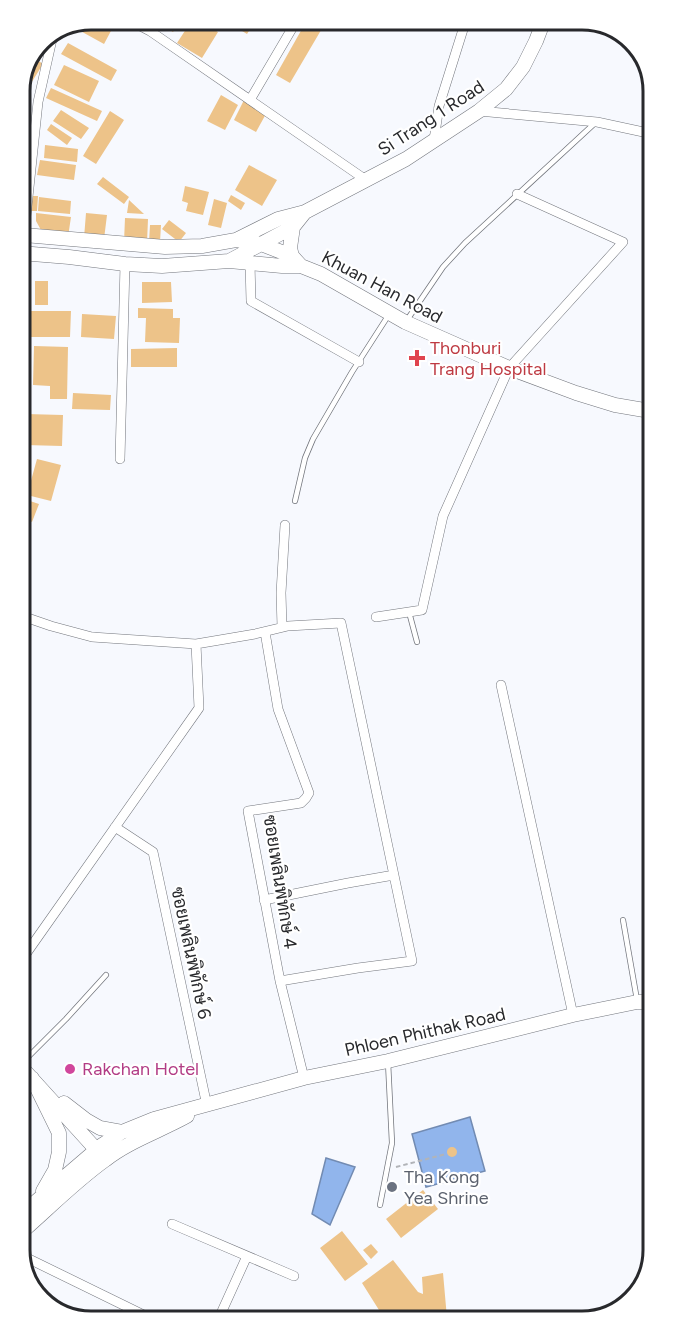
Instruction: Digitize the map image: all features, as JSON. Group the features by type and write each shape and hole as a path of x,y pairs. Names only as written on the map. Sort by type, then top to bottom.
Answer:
{"main road":[{"name":"Si Trang 1 Road","path":"236,240 278,219 305,212 406,159 479,111 507,89 523,68 540,30"},
{"name":"Si Trang 1 Road","path":"229,261 293,226 305,212"},
{"path":"293,226 291,248 297,261"},
{"name":"Khuan Han Road","path":"30,240 165,247 202,246 236,240 261,244 321,274 389,314 508,368 585,396 615,405 643,410"},
{"name":"Khuan Han Road","path":"30,254 162,266 229,261 282,266 297,261"},
{"name":"Phloen Phithak Road","path":"30,1224 122,1132 154,1119 304,1078 573,1015 643,1002"},
{"path":"30,1076 86,1120 100,1128 122,1132"},
{"path":"30,1076 101,1154"},
{"path":"30,1078 59,1133 59,1152 55,1170 37,1200"},
{"name":"Phloen Phithak Road","path":"30,1206 101,1154 127,1146 207,1106"}],"street":[{"path":"148,30 366,180"},
{"path":"250,100 291,30"},
{"path":"434,140 439,106 463,30"},
{"path":"30,166 38,102 50,46"},
{"path":"479,111 597,122 643,132"},
{"path":"376,617 422,610 443,516 508,368 623,242 517,194"},
{"path":"250,263 251,301 359,362"},
{"path":"120,459 125,264"},
{"path":"282,627 281,593 285,525"},
{"path":"30,619 92,637 196,644 282,627 341,623 412,961 280,981"},
{"name":"ซอยเพลินพิทักษ์ 4","path":"265,632 278,709 309,793 301,803 248,811 280,981 304,1078"},
{"path":"30,948 199,708 196,644"},
{"path":"501,685 573,1015"},
{"name":"ซอยเพลินพิทักษ์ 6","path":"115,827 153,852 207,1106"},
{"path":"264,900 394,875"},
{"path":"172,1224 294,1276"},
{"path":"222,1311 247,1257"},
{"path":"31,1260 136,1311"}],"lane":[{"path":"405,322 443,267 465,243 597,122"},
{"path":"295,501 305,458 313,439 389,314"},
{"path":"410,612 417,642"},
{"path":"623,920 637,1002"},
{"path":"30,1055 106,975"},
{"path":"380,1205 392,1143 388,1060"}],"path":[{"path":"387,1169 446,1154"}],"water":[{"path":"470,1117 485,1171 426,1187 412,1134"},
{"path":"326,1158 355,1167 330,1225 312,1214"}],"building":[{"path":"111,30 104,44 80,31"},
{"path":"185,30 218,32 202,58 177,43"},
{"path":"301,30 321,30 290,83 276,75"},
{"path":"68,43 117,70 111,81 61,54"},
{"path":"38,61 43,64 30,84"},
{"path":"64,65 99,81 89,102 54,85"},
{"path":"51,88 102,111 97,121 46,98"},
{"path":"221,95 238,105 225,130 207,121"},
{"path":"244,100 267,112 256,132 234,120"},
{"path":"61,110 89,128 81,139 53,121"},
{"path":"110,111 124,120 96,164 83,156"},
{"path":"51,124 72,138 67,145 47,130"},
{"path":"45,145 78,149 77,162 44,158"},
{"path":"40,160 76,165 74,180 37,175"},
{"path":"249,165 277,180 262,206 235,190"},
{"path":"103,177 129,197 124,204 97,184"},
{"path":"185,186 209,192 203,215 186,211 188,203 182,201"},
{"path":"231,195 245,203 241,210 228,201"},
{"path":"31,196 38,196 37,211 30,211"},
{"path":"39,197 71,201 70,214 38,211"},
{"path":"214,199 227,203 221,228 208,225"},
{"path":"129,200 144,214 127,213"},
{"path":"36,213 71,217 68,237 41,230 36,221"},
{"path":"86,213 107,215 104,239 84,238"},
{"path":"125,218 148,219 147,243 124,242"},
{"path":"169,220 186,233 179,242 162,229"},
{"path":"150,225 161,225 160,242 149,242"},
{"path":"35,281 48,281 48,305 35,305"},
{"path":"142,282 171,282 172,302 142,303"},
{"path":"138,308 173,309 173,318 180,318 179,343 145,342 146,318 138,318"},
{"path":"31,311 71,311 70,337 30,337"},
{"path":"82,314 116,316 114,339 81,337"},
{"path":"34,346 68,347 67,399 50,399 50,386 33,385"},
{"path":"177,348 177,367 131,367 131,349"},
{"path":"73,393 111,395 110,410 72,409"},
{"path":"30,414 63,415 62,446 30,445"},
{"path":"37,459 61,465 51,501 30,496 30,484"},
{"path":"30,501 39,504 32,522 30,521"},
{"path":"452,1147 456,1148 456,1156 452,1157 448,1156 447,1152 448,1148"},
{"path":"423,1190 438,1209 401,1238 386,1219"},
{"path":"342,1231 368,1264 345,1281 320,1248"},
{"path":"371,1244 378,1252 371,1259 363,1250"},
{"path":"393,1260 418,1292 423,1294 422,1277 443,1273 446,1311 380,1311 362,1283"}],"place":[{"name":"Thonburi Trang Hospital","path":"417,358"},
{"name":"Rakchan Hotel","path":"70,1069"},
{"name":"Tha Kong Yea Shrine","path":"392,1187"}]}
